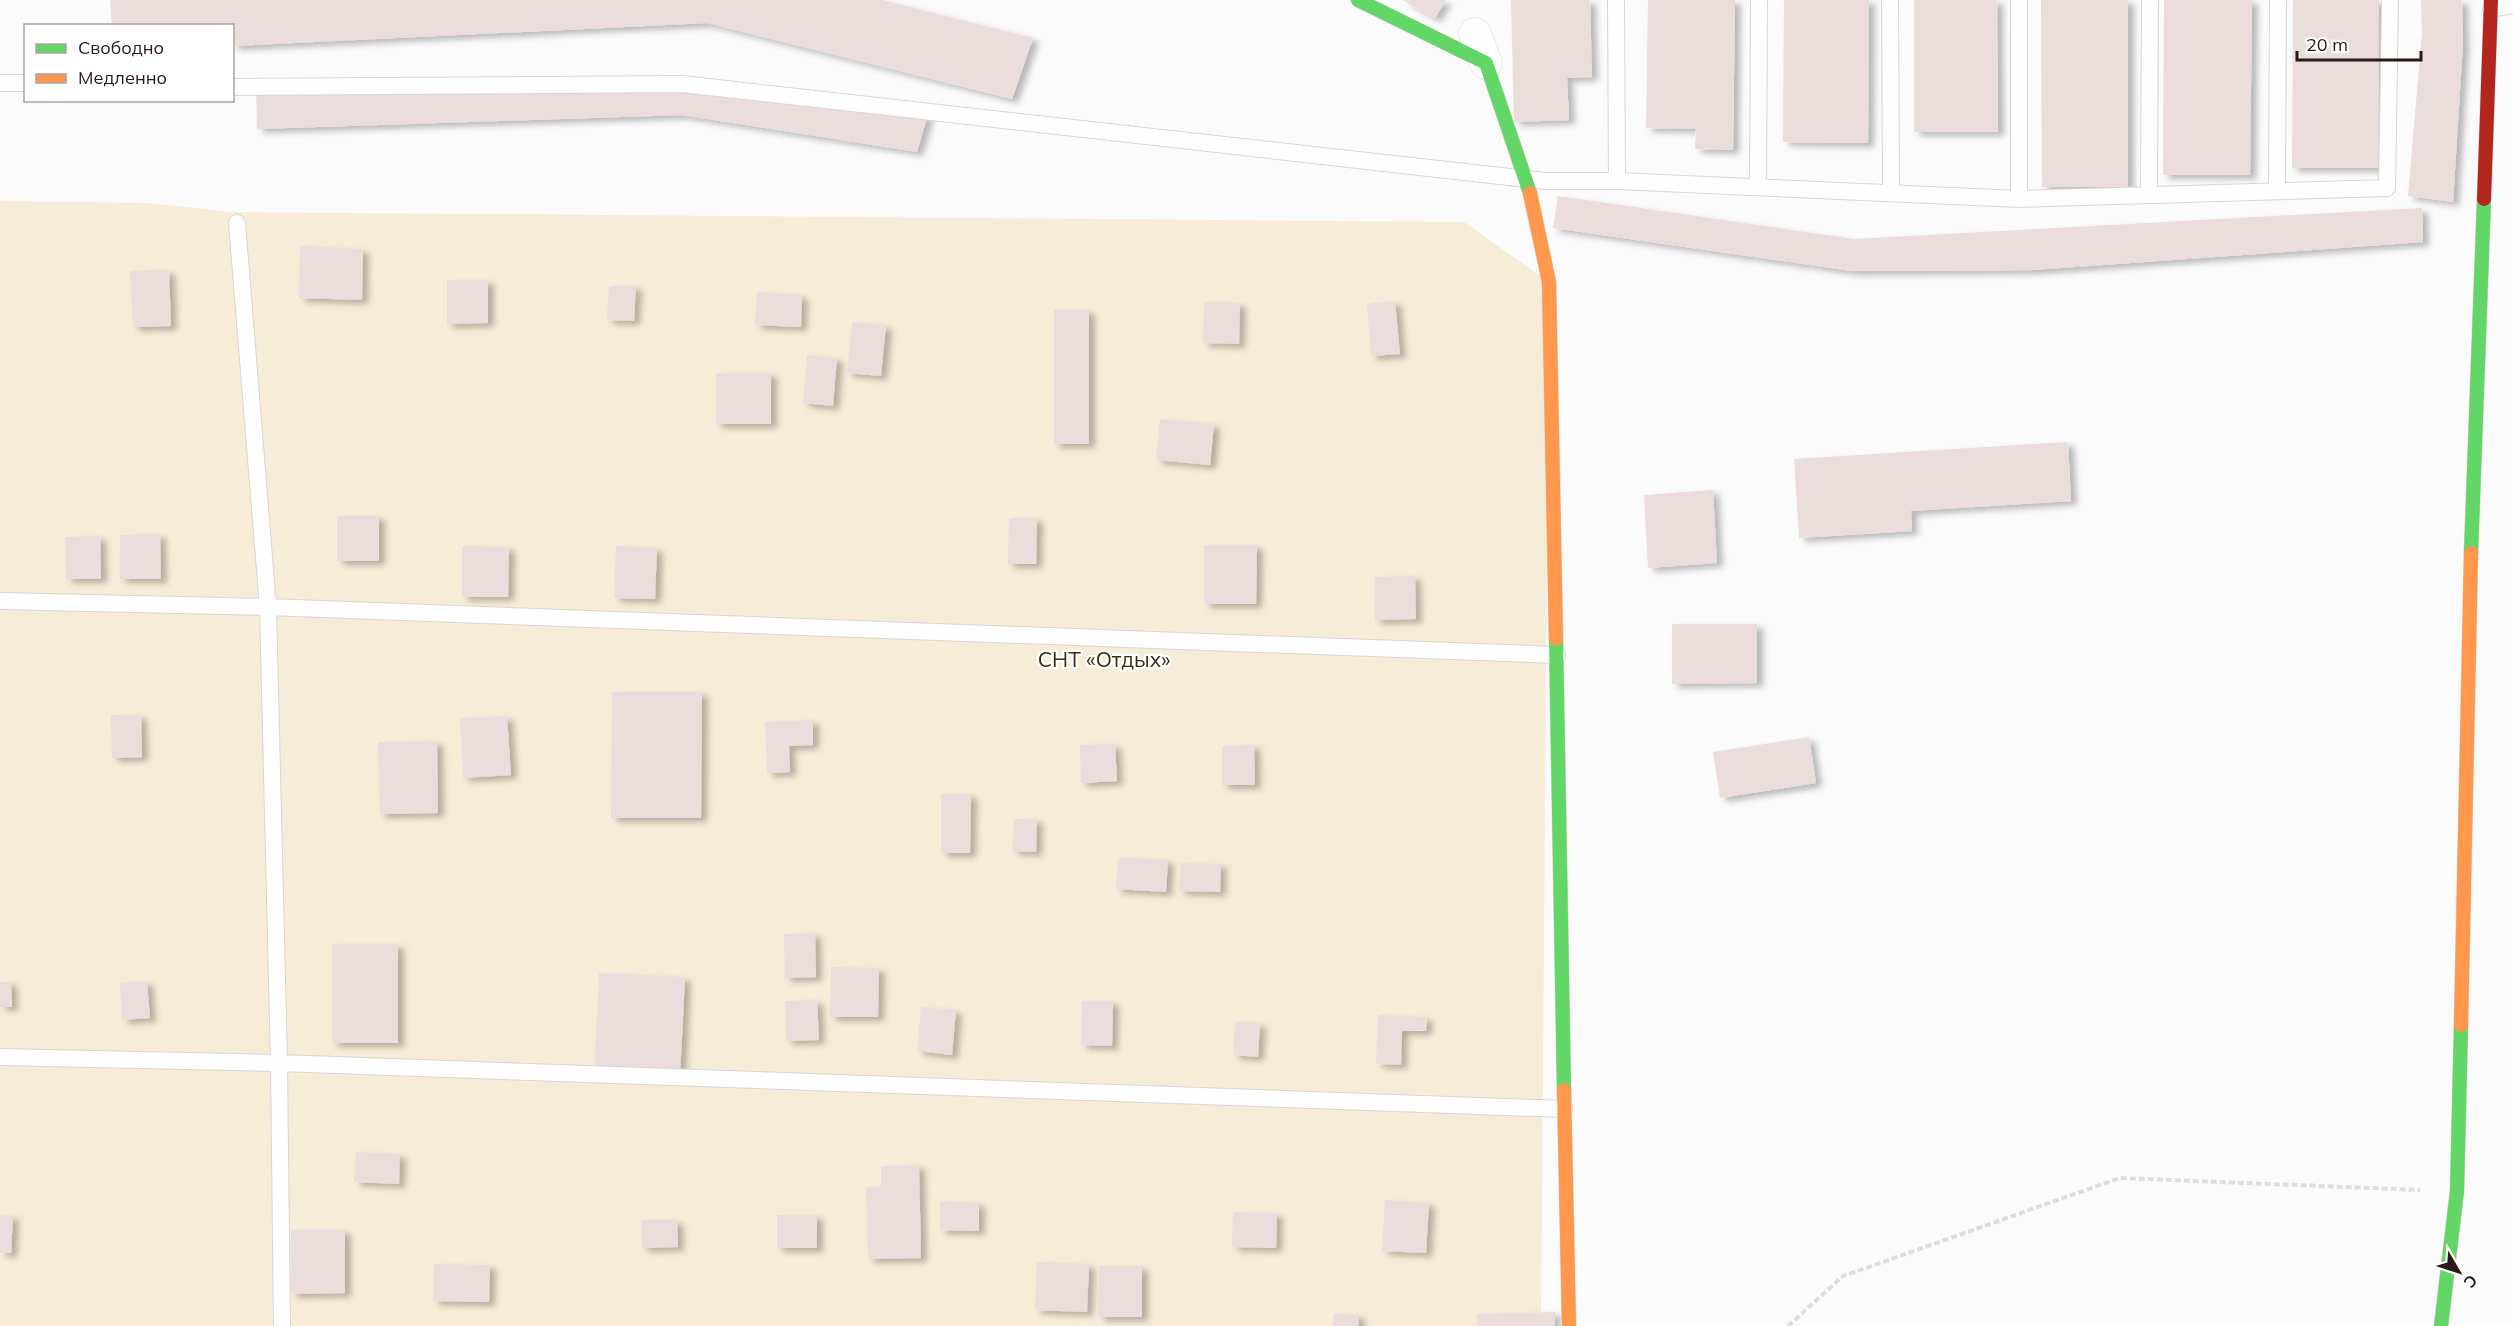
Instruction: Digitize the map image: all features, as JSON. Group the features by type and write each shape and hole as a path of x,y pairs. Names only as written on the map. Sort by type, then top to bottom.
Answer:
{"street":[{"path":"1358,0 1486,63"},
{"path":"2440,1326 2457,1191 2468,783 2468,647 2491,4"},
{"path":"1475,34 1527,179 1549,282 1569,1326"}],"lane":[{"path":"1616,0 1617,181"},
{"path":"1758,187 1759,0"},
{"path":"1890,0 1891,193"},
{"path":"2019,0 2019,199"},
{"path":"2150,0 2150,195"},
{"path":"2277,0 2277,191"},
{"path":"234,87 682,84 1527,179 2019,199 2387,188 2390,0"},
{"path":"2491,4 2513,5"},
{"path":"0,83 24,83"},
{"path":"237,224 268,607 279,1063 282,1326"},
{"path":"0,601 268,607 1557,655"},
{"path":"0,1057 279,1063 1564,1109"}],"path":[{"path":"1788,1326 1843,1276 2120,1178 2457,1191"}],"green space":[{"name":"СНТ «Отдых»","path":"0,201 147,203 231,212 1464,222 1549,282 1541,1326 0,1326"}],"building":[{"path":"110,0 882,0 1033,38 1012,99 707,23 234,46 234,24 112,24"},
{"path":"1402,0 1446,0 1435,18"},
{"path":"1511,0 1590,0 1592,77 1567,78 1569,120 1514,122"},
{"path":"1648,0 1735,0 1733,150 1695,149 1696,129 1646,128"},
{"path":"1784,0 1869,0 1868,143 1783,142"},
{"path":"1914,0 1997,0 1998,132 1914,132"},
{"path":"2041,0 2128,0 2128,187 2042,187"},
{"path":"2164,0 2252,0 2250,175 2163,175"},
{"path":"2293,0 2379,0 2378,168 2292,168"},
{"path":"2421,0 2462,0 2463,43 2453,202 2408,196 2422,33"},
{"path":"681,81 928,114 917,152 682,115 257,129 256,87"},
{"path":"1558,196 1854,239 2422,208 2423,242 2033,270 1852,271 1553,228"},
{"path":"300,246 363,249 362,300 299,298"},
{"path":"169,270 171,326 133,327 130,271"},
{"path":"447,280 488,280 488,323 447,324"},
{"path":"609,286 636,286 634,321 607,320"},
{"path":"757,292 802,295 801,327 755,325"},
{"path":"1395,301 1400,354 1371,356 1367,304"},
{"path":"1204,302 1240,303 1239,344 1203,343"},
{"path":"1054,310 1089,310 1089,444 1054,444"},
{"path":"852,322 886,325 881,376 847,373"},
{"path":"807,355 837,358 833,406 803,403"},
{"path":"716,373 771,373 771,424 716,424"},
{"path":"1160,419 1214,424 1210,465 1156,460"},
{"path":"2068,442 2071,501 1911,511 1912,531 1799,538 1794,459"},
{"path":"1713,490 1717,563 1648,568 1644,495"},
{"path":"337,516 379,516 379,561 337,561"},
{"path":"1009,518 1037,518 1036,564 1008,564"},
{"path":"160,534 161,579 120,579 120,535"},
{"path":"100,536 101,579 66,579 65,537"},
{"path":"1204,545 1257,545 1256,604 1204,604"},
{"path":"462,546 509,547 508,597 462,597"},
{"path":"616,546 657,548 655,599 614,598"},
{"path":"1415,576 1416,619 1375,620 1374,577"},
{"path":"1672,624 1757,624 1757,683 1672,684"},
{"path":"612,692 702,692 701,818 611,818"},
{"path":"111,715 141,715 142,757 112,758"},
{"path":"507,716 511,775 463,778 460,718"},
{"path":"813,720 813,745 789,746 790,772 767,773 765,722"},
{"path":"1809,737 1816,783 1720,798 1713,752"},
{"path":"437,741 438,813 380,814 378,742"},
{"path":"1115,744 1117,781 1081,783 1080,745"},
{"path":"1254,745 1255,785 1222,785 1222,746"},
{"path":"941,794 971,794 970,853 941,853"},
{"path":"1014,819 1037,819 1036,852 1012,851"},
{"path":"1118,857 1168,860 1166,892 1116,889"},
{"path":"1181,863 1221,864 1220,892 1179,891"},
{"path":"815,933 816,977 785,978 784,934"},
{"path":"332,944 398,944 398,1043 332,1043"},
{"path":"831,967 879,968 878,1017 830,1017"},
{"path":"599,973 685,977 680,1078 594,1073"},
{"path":"147,981 150,1018 122,1020 120,983"},
{"path":"0,982 11,982 12,1007 0,1007"},
{"path":"817,1000 819,1040 786,1041 785,1001"},
{"path":"1082,1001 1113,1001 1112,1046 1081,1045"},
{"path":"921,1007 956,1010 952,1055 917,1051"},
{"path":"1378,1015 1427,1017 1426,1031 1402,1031 1401,1065 1376,1064"},
{"path":"1235,1022 1260,1023 1258,1057 1233,1055"},
{"path":"356,1152 400,1154 399,1184 354,1182"},
{"path":"919,1165 921,1258 868,1259 866,1187 881,1187 881,1166"},
{"path":"1385,1200 1429,1203 1426,1253 1382,1251"},
{"path":"940,1201 979,1203 979,1231 940,1230"},
{"path":"1233,1212 1277,1213 1276,1248 1232,1247"},
{"path":"0,1215 13,1216 11,1253 0,1253"},
{"path":"777,1215 817,1215 817,1248 777,1248"},
{"path":"641,1220 677,1220 678,1247 642,1248"},
{"path":"291,1230 345,1230 345,1293 291,1294"},
{"path":"1037,1262 1089,1264 1087,1312 1035,1310"},
{"path":"434,1264 490,1265 489,1302 433,1301"},
{"path":"1099,1266 1142,1266 1142,1317 1098,1317"},
{"path":"1555,1312 1555,1326 1478,1326 1477,1314"},
{"path":"1334,1314 1359,1315 1358,1326 1333,1326"}],"traffic: fast":[{"path":"1358,0 1486,63 1530,193"},
{"path":"2471,553 2484,199"},
{"path":"1556,639 1564,1090"},
{"path":"2441,1326 2457,1191 2461,1025"}],"traffic: slow":[{"path":"1530,193 1549,282 1556,639"},
{"path":"2461,1025 2471,553"},
{"path":"1564,1090 1569,1326"}],"traffic: jam":[{"path":"2484,199 2491,0"}]}
